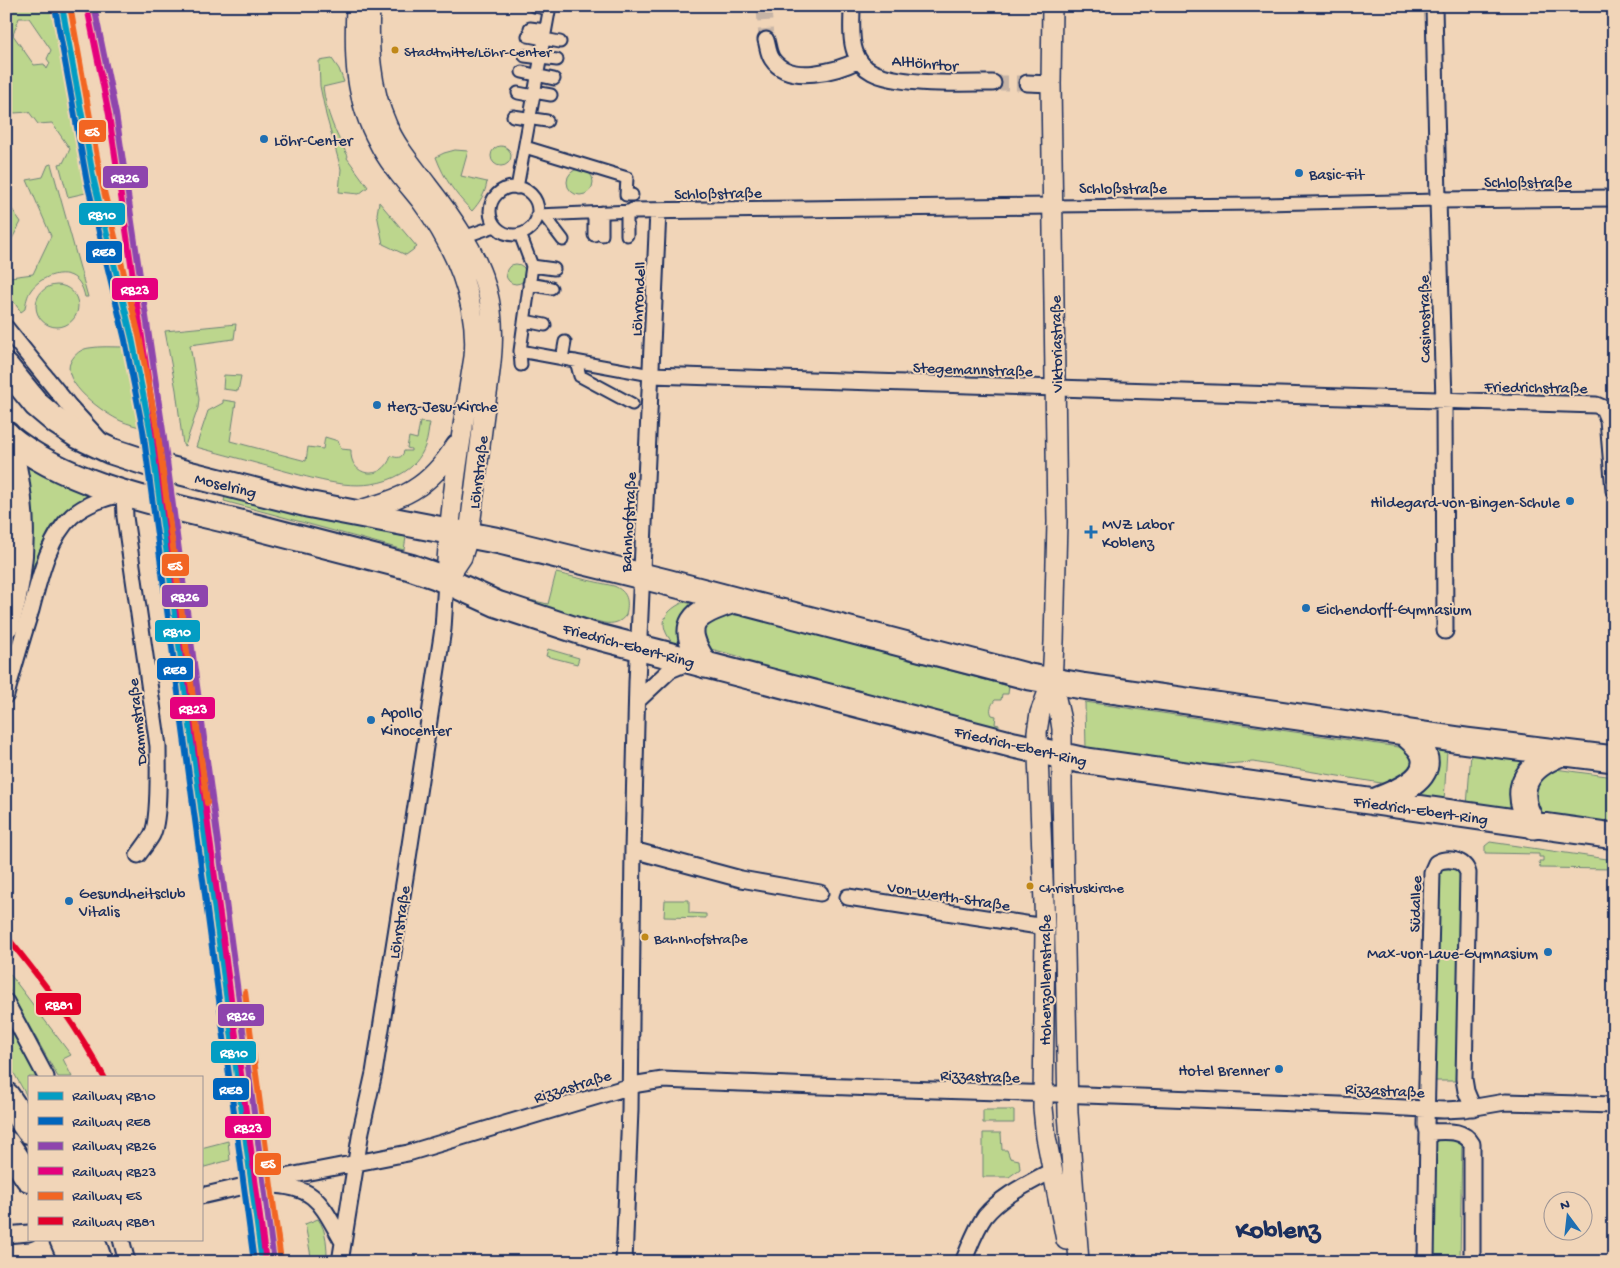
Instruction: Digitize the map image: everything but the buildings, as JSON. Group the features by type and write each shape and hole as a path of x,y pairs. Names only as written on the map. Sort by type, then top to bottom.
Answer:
{"highway":[{"path":"6,624 21,550 20,512 11,439"},
{"path":"6,1096 28,1129"},
{"path":"6,1144 28,1177"},
{"path":"63,1240 73,1262"},
{"path":"91,1240 99,1262"}],"main road":[{"name":"Moselring","path":"6,367 32,400 56,421 79,436 111,451 193,476 349,513 459,533"},
{"path":"11,439 72,474 124,493 410,567 446,581"},
{"path":"459,533 643,576 1022,675 1052,681 1614,759"},
{"name":"Friedrich-Ebert-Ring","path":"446,581 483,599 591,635 891,714 1062,756 1534,826 1614,836"},
{"path":"699,663 690,639 691,627 694,621 705,611 734,600"},
{"path":"1373,802 1410,785 1419,777 1424,768 1424,754 1403,731"},
{"path":"1534,826 1526,813 1523,803 1522,791 1525,782 1528,775 1538,764 1561,753"}],"street":[{"path":"356,6 354,60 369,123 382,150 444,220"},
{"path":"370,6 370,63 377,96 387,126 444,220"},
{"path":"517,188 550,8 534,6"},
{"path":"766,40 773,60 778,65 795,72 827,72 837,70 859,60 853,44 852,6"},
{"name":"Viktoriastraße","path":"1052,6 1051,84 1057,522 1052,681"},
{"name":"Casinostraße","path":"1434,6 1444,401 1445,631"},
{"path":"529,32 545,35 560,42"},
{"path":"525,56 557,60"},
{"name":"Altlöhrtor","path":"859,60 872,73 889,78 940,83 993,83"},
{"path":"522,72 554,80"},
{"path":"1027,83 1051,84"},
{"path":"518,93 551,95"},
{"path":"513,116 547,122"},
{"path":"525,147 573,157 614,169 626,178 626,195 632,195"},
{"path":"541,215 528,231 512,235 504,234 495,226 491,219 490,210 495,196 502,191 517,188 525,190 533,197 541,215 563,240"},
{"name":"Schloßstraße","path":"630,211 1614,198"},
{"path":"541,215 630,211 627,235"},
{"name":"Löhrrondell","path":"643,373 658,211"},
{"path":"598,212 598,235"},
{"name":"Löhrstraße","path":"444,220 449,247 467,290 475,332 474,357 460,440 459,533"},
{"name":"Löhrstraße","path":"340,1262 361,1131 374,1073 442,638 445,617 446,581 459,533 492,356 492,322 489,298 476,258 468,242 444,220"},
{"path":"472,234 495,226"},
{"path":"516,364 525,321 532,266 520,234"},
{"path":"532,266 554,269"},
{"path":"529,287 550,291"},
{"path":"525,321 545,325"},
{"path":"6,328 69,406 111,451"},
{"path":"562,359 565,342"},
{"path":"520,351 643,373"},
{"path":"576,361 587,385 618,401 632,404"},
{"name":"Stegemannstraße","path":"643,373 1444,401"},
{"name":"Bahnhofstraße","path":"624,1262 630,1086 637,701 643,576 643,373"},
{"name":"Friedrichstraße","path":"1444,401 1596,405 1603,408 1608,420 1614,491"},
{"path":"349,513 393,500 422,485 441,468 460,440"},
{"path":"6,694 44,563 58,534 78,511 96,501 124,493"},
{"name":"Dammstraße","path":"124,493 125,516 158,746 155,824 152,834 138,855"},
{"path":"637,701 670,670 678,665 699,663"},
{"name":"Hohenzollernstraße","path":"1052,681 1040,713 1038,750 1045,927 1043,1094 1045,1127 1069,1262"},
{"name":"Hohenzollernstraße","path":"1052,681 1060,716 1062,756 1068,1119 1080,1262"},
{"path":"633,850 741,879 820,893"},
{"name":"Südallee","path":"1426,1262 1428,1132 1426,1125 1432,872 1436,863 1443,860 1461,862 1467,868 1468,873 1464,1079 1466,1091 1473,1108"},
{"name":"Von-Werth-Straße","path":"848,897 1045,927"},
{"path":"6,1002 45,1076"},
{"name":"Rizzastraße","path":"247,1185 388,1158 432,1147 630,1086 663,1080 1176,1097 1457,1110 1505,1102 1614,1106"},
{"path":"1428,1132 1461,1133 1472,1144 1472,1262"},
{"path":"963,1262 977,1229 992,1208 1009,1195 1052,1170"},
{"path":"202,1196 247,1185 284,1185 307,1191 318,1202 343,1242"},
{"path":"6,1235 28,1233"},
{"path":"122,1240 128,1262"}],"green space":[{"path":"10,6 53,6 90,192 68,197 59,164 63,163 70,149 52,123 38,124 29,112 14,113 6,102 6,8","holes":["19,18 29,18 51,50 47,59 50,63 47,69 44,64 34,65 13,35"]},
{"path":"332,59 339,69 344,82 323,87 324,96 332,123 348,156 347,158 368,187 359,194 339,192 341,169 320,86 319,61"},
{"path":"501,146 508,149 511,156 508,163 501,166 494,163 491,156 494,149"},
{"path":"455,150 468,151 461,176 487,182 482,198 472,211 451,186 436,157"},
{"path":"51,164 88,297 85,297 81,285 74,277 61,274 54,275 35,285 26,301 25,309 21,312 6,291 6,272 10,277 33,274 51,236 27,180 43,177 48,165"},
{"path":"580,169 589,173 593,182 589,191 580,195 571,191 567,182 571,173"},
{"path":"379,202 417,247 406,255 383,244 377,214"},
{"path":"6,209 12,209 21,222 6,250"},
{"path":"516,264 523,267 526,274 523,281 516,284 509,281 506,274 509,267"},
{"path":"57,285 72,291 78,306 72,321 57,327 42,321 36,306 42,291"},
{"path":"236,324 234,339 190,345 199,399 198,408 185,446 183,445 176,390 165,331"},
{"path":"124,347 136,386 143,428 121,421 105,412 77,387 69,369 73,358 83,349"},
{"path":"224,375 241,376 238,391 223,389"},
{"path":"223,400 236,402 230,441 306,461 308,447 323,449 325,437 338,441 341,449 351,450 355,466 367,473 381,470 391,456 399,457 404,451 411,451 411,449 407,448 409,437 417,439 420,422 430,423 427,441 421,455 405,472 373,484 343,484 314,479 196,447 208,411 223,403"},
{"path":"26,465 99,495 51,532 42,545 30,574 33,520 31,492"},
{"path":"225,497 308,517 406,537 404,550 224,501"},
{"path":"556,573 619,588 625,594 626,615 616,622 604,623 529,604 530,600 548,604"},
{"path":"684,602 698,605 681,648 676,647 670,640 664,627 664,621 670,611"},
{"path":"728,614 744,616 1009,686 1008,694 1002,694 1001,700 995,700 991,708 992,715 996,716 995,724 999,725 998,731 757,668 738,656 707,648 701,625"},
{"path":"548,649 579,658 577,664 546,656"},
{"path":"1085,702 1399,747 1411,758 1411,773 1387,784 1253,762 1195,766 1086,750"},
{"path":"1433,748 1447,750 1444,802 1405,793"},
{"path":"1471,753 1532,761 1518,810 1467,806"},
{"path":"1555,769 1614,777 1614,825 1543,814 1537,810 1532,785"},
{"path":"1490,842 1614,860 1614,869 1540,868 1539,861 1543,861 1543,857 1539,857 1539,854 1485,853 1485,846"},
{"path":"1455,869 1462,872 1459,1081 1433,1081 1439,870"},
{"path":"665,900 689,900 689,913 706,914 706,918 664,917"},
{"path":"6,969 71,1055 63,1059 72,1076 57,1076 6,982"},
{"path":"6,1023 37,1076 28,1076 28,1098 6,1059"},
{"path":"983,1110 1014,1110 1014,1123 983,1123"},
{"path":"983,1133 1001,1133 1002,1150 1007,1150 1010,1158 1019,1160 1020,1169 1009,1177 983,1177"},
{"path":"1435,1137 1462,1138 1460,1262 1432,1262"},
{"path":"228,1141 230,1160 202,1168 202,1148"},
{"path":"318,1219 325,1234 327,1262 312,1262 305,1224"}],"tunnel":[{"path":"764,6 766,40"},
{"path":"993,83 1027,83"}],"rail line":[{"name":"RB10","path":"62,6 94,181 132,338 150,429 262,1262"},
{"name":"ES","path":"70,6 101,179 139,336 157,428 207,803"},
{"name":"RB26","path":"94,6 116,114 163,431 274,1262"},
{"name":"RE8","path":"55,7 87,182 125,340 143,430 254,1262"},
{"name":"RB23","path":"87,7 109,115 156,432 266,1262"},
{"name":"RB81","path":"6,936 59,1004 103,1076"},
{"name":"ES","path":"245,992 281,1261"}],"place":[{"name":"Stadtmitte/Löhr-Center","path":"395,50"},
{"name":"Löhr-Center","path":"264,139"},
{"name":"Basic-Fit","path":"1299,173"},
{"name":"Herz-Jesu-Kirche","path":"377,405"},
{"name":"Hildegard-von-Bingen-Schule","path":"1570,501"},
{"name":"MVZ Labor Koblenz","path":"1091,532"},
{"name":"Eichendorff-Gymnasium","path":"1306,608"},
{"name":"Apollo Kinocenter","path":"371,720"},
{"name":"Christuskirche","path":"1030,886"},
{"name":"Gesundheitsclub Vitalis","path":"69,901"},
{"name":"Bahnhofstraße","path":"645,937"},
{"name":"Max-von-Laue-Gymnasium","path":"1548,952"},
{"name":"Hotel Brenner","path":"1279,1069"}],"district":[{"name":"Koblenz","path":"1278,1228"}]}
